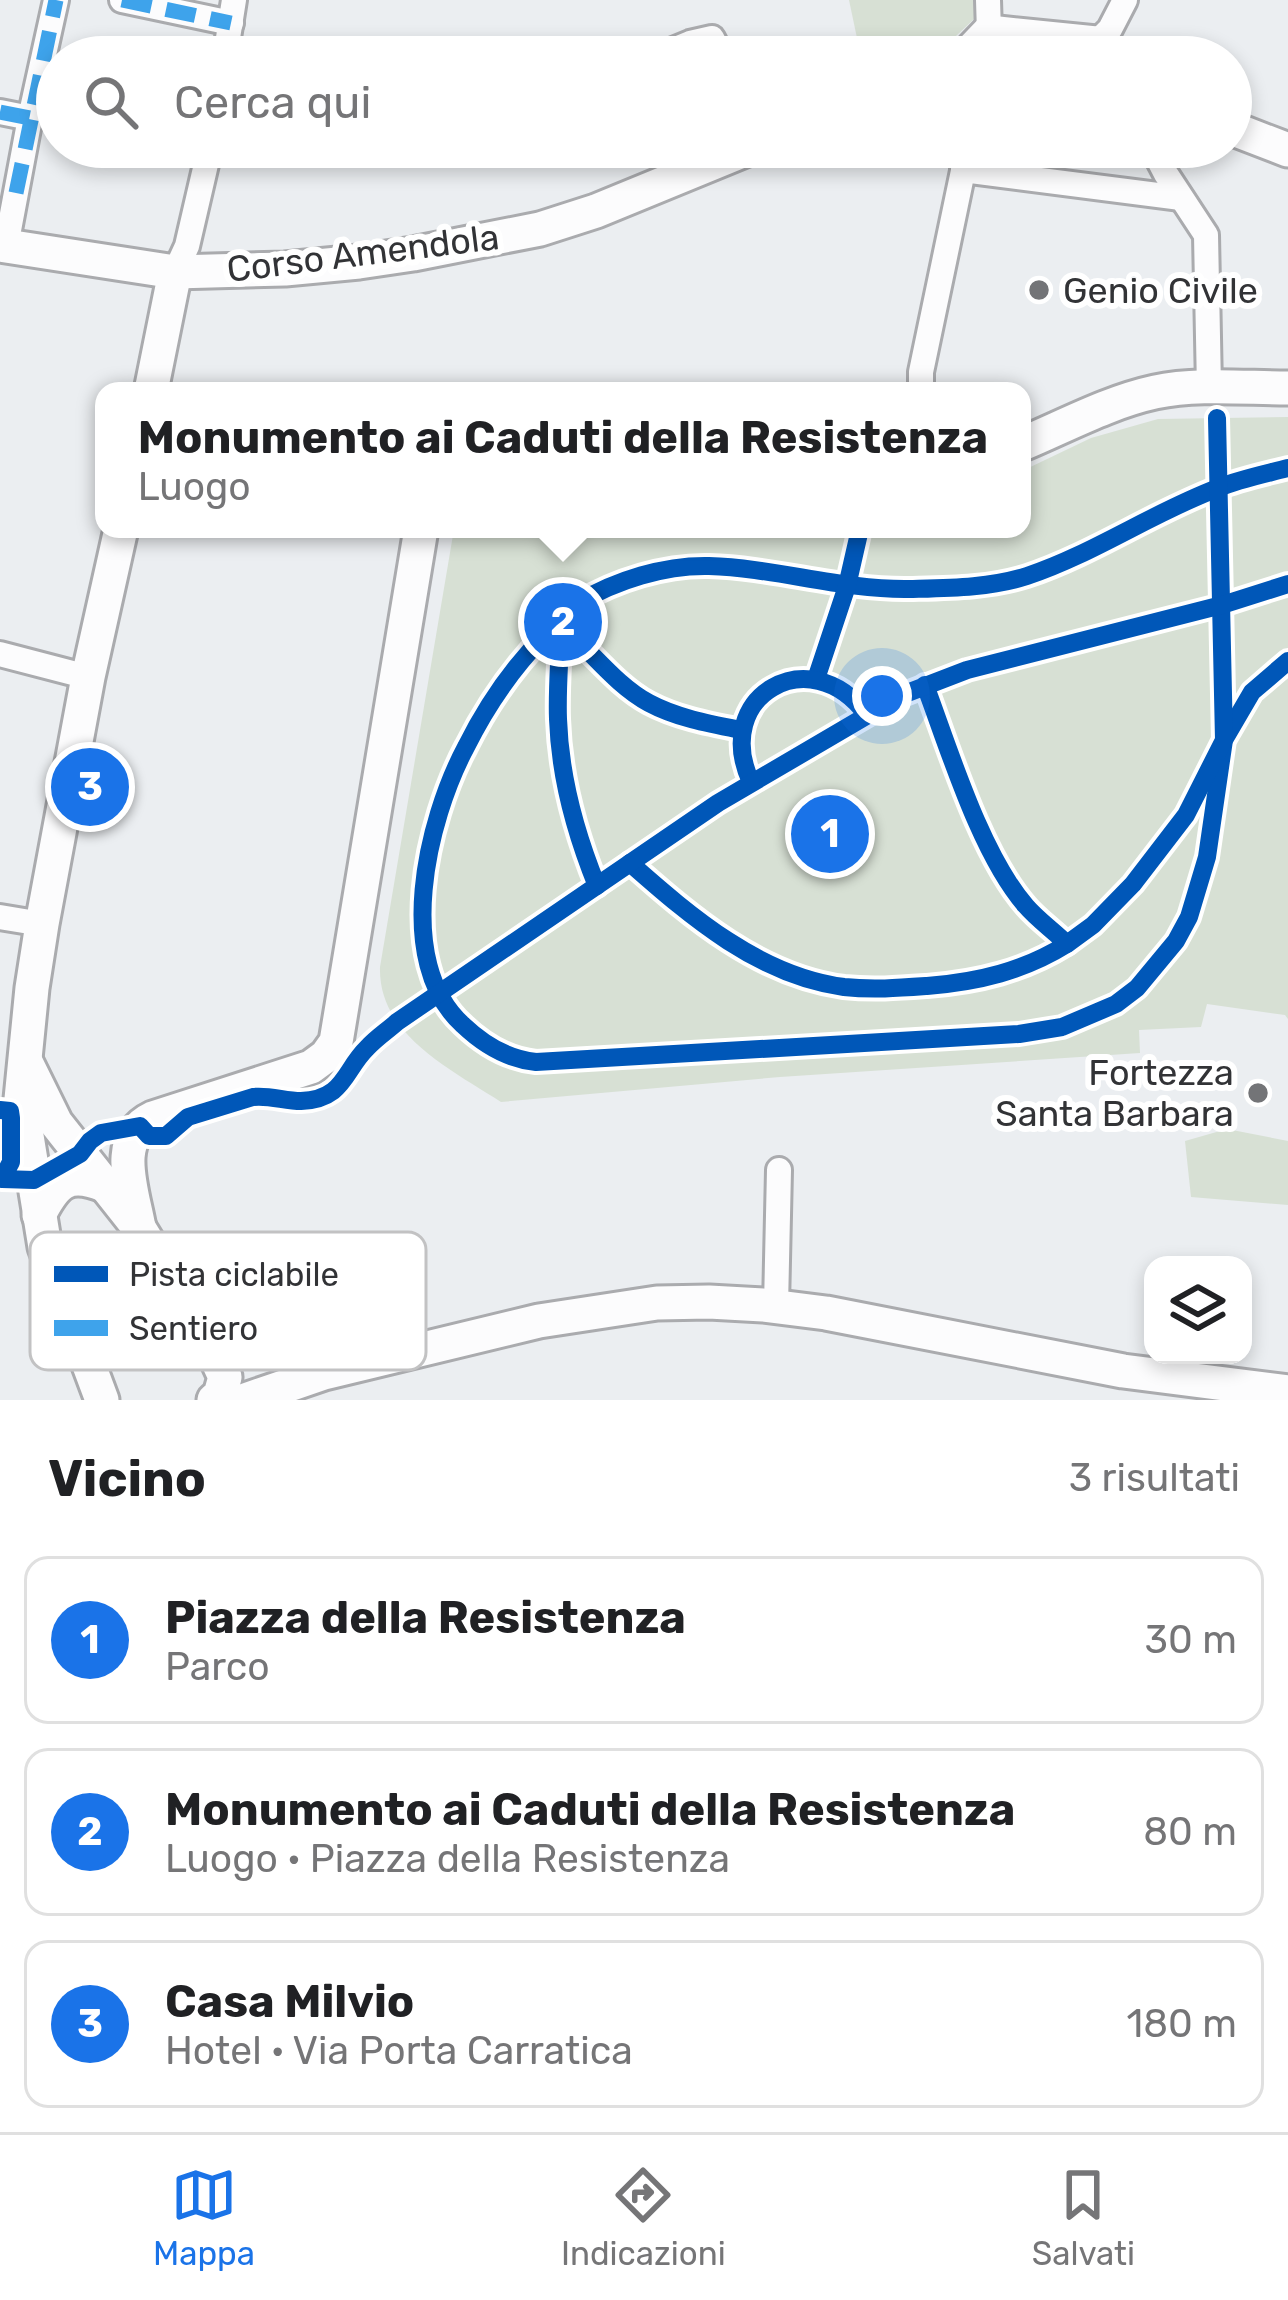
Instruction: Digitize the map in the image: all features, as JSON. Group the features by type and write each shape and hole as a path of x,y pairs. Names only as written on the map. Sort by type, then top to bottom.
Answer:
{"street":[{"path":"48,36 56,0"},
{"path":"122,0 233,12"},
{"path":"1107,36 1125,0"},
{"path":"987,30 1021,36"},
{"path":"3,245 36,91"},
{"path":"0,112 30,118"},
{"path":"1252,136 1288,150"},
{"path":"157,382 175,272 187,246 206,168"},
{"name":"Corso Amendola","path":"3,245 175,272 358,262 540,229 701,168"},
{"path":"921,382 964,168"},
{"path":"1016,168 1181,198"},
{"path":"1164,168 1206,235 1209,388"},
{"path":"1031,440 1132,399 1170,390 1288,388"},
{"path":"43,1232 10,1097 25,1060 43,925 88,677 119,538"},
{"path":"139,1228 127,1152 140,1126 311,1067 336,1042 420,538"},
{"path":"0,654 88,677"},
{"path":"0,917 43,925"},
{"path":"25,1060 56,1123 141,1232"},
{"path":"776,1306 779,1170"},
{"path":"39,1215 52,1192 65,1181 83,1178 104,1185"},
{"path":"426,1348 538,1321 657,1303 709,1302 826,1313 1123,1371 1288,1392"},
{"path":"91,1370 102,1400"},
{"path":"214,1400 225,1377 222,1370"},
{"path":"232,1370 246,1400 336,1370"}],"shaded area":[{"path":"849,0 980,0 975,18 956,36 857,36"},
{"path":"1288,417 1288,1019 1207,1004 1201,1027 1139,1030 1140,1053 501,1102 441,1063 404,1031 383,991 380,967 452,538 1031,538 1031,467 1091,438 1158,419"},
{"path":"1227,1129 1288,1141 1288,1205 1191,1197 1185,1141"}],"marked path":[{"path":"49,36 56,0"},
{"path":"122,0 231,23"},
{"path":"16,193 36,96"},
{"path":"0,112 30,118"}],"cycle path":[{"path":"1067,944 1133,884 1186,815 1224,740 1217,418"},
{"path":"578,603 641,576 692,566 884,588 998,583 1051,567 1218,488 1288,468"},
{"path":"816,679 858,538"},
{"path":"0,1110 10,1111 11,1118 11,1162 2,1179 34,1180 80,1154 101,1133 140,1126 149,1136 166,1136 188,1117 253,1097 301,1101 327,1095 370,1044 397,1022 718,803 902,695 967,670 1288,584"},
{"path":"546,634 502,687 452,777 429,850 423,929 428,965 441,998 463,1025 488,1045 536,1062 1019,1034 1062,1027 1116,1004 1137,988 1176,941 1189,917 1207,857 1224,740 1252,692 1288,661"},
{"path":"577,640 649,703 682,717 741,730"},
{"path":"560,643 558,710 565,783 597,886"},
{"path":"751,782 742,751 744,725 755,703 772,688 794,680 819,681 843,692 866,714"},
{"path":"630,863 702,923 755,957 813,981 844,987 906,987 982,978 1017,968 1067,944 1026,906 995,859 925,685"}],"place":[{"name":"Genio Civile","path":"1039,290"},
{"name":"Monumento ai Caduti della Resistenza","path":"563,622"},
{"name":"Casa Milvio","path":"90,787"},
{"name":"Piazza della Resistenza","path":"830,834"},
{"name":"Fortezza Santa Barbara","path":"1258,1093"}]}
